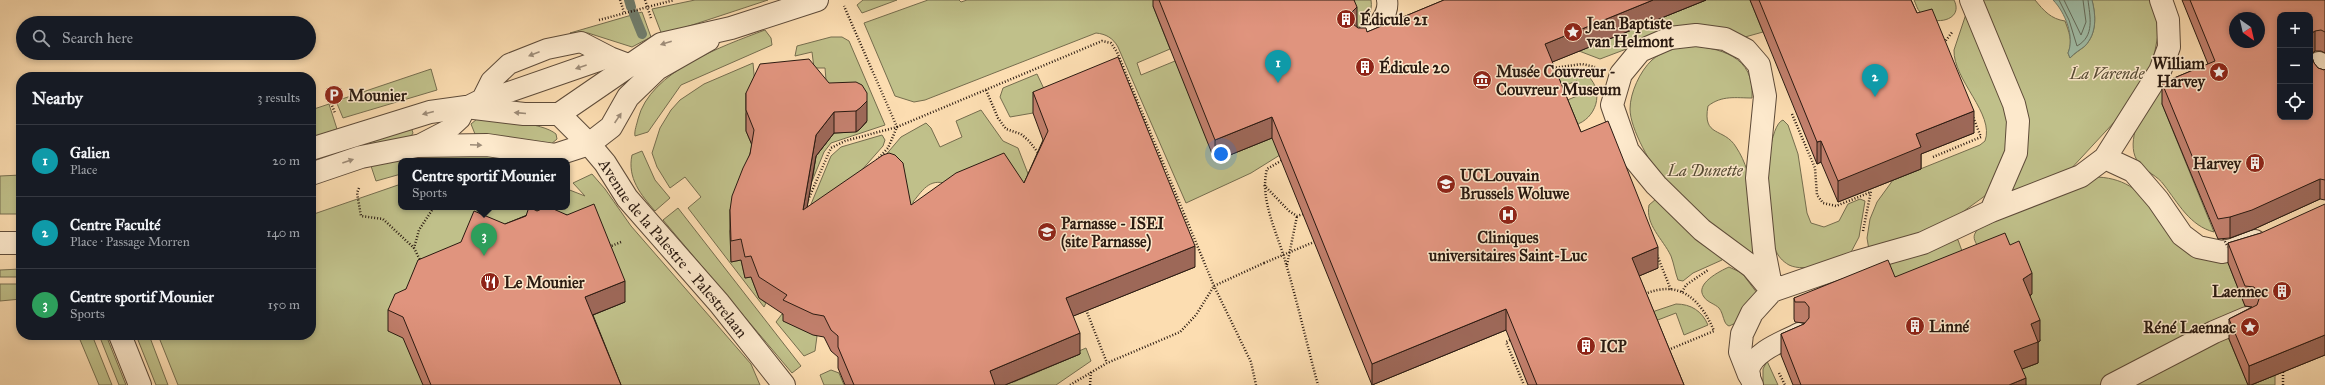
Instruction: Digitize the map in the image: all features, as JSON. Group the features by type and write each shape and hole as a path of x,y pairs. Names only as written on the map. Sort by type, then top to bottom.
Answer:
{"street":[{"path":"316,147 430,112 474,103 524,114 559,114 661,44 731,28 818,0"},
{"path":"1971,0 2014,104 2018,121 2016,153 1991,211"},
{"path":"1751,380 1740,352 1742,334 1752,313 1772,291 1856,262 1923,243 1991,211 2081,176 2105,158 2162,65 2169,47 2168,20 2161,0"},
{"path":"316,172 361,157 417,146 487,145 555,155 589,144 611,128 628,97 657,70 731,28"},
{"path":"1696,35 1725,39 1767,62 1757,178 1764,250 1772,291 1752,267 1702,230 1679,209 1628,151 1612,105 1620,74 1640,51 1670,38 1696,35"},
{"name":"Avenue de la Palestre - Palestrelaan","path":"559,114 589,144 605,163 627,198 719,303 784,385"},
{"path":"2105,158 2133,171 2158,200 2182,235 2198,247 2215,252 2232,250 2275,232"},
{"path":"0,243 16,243"},
{"path":"2112,385 2214,332 2246,318"},
{"path":"122,340 140,385"}],"lane":[{"path":"1362,39 1379,24 1385,13 1387,0"},
{"path":"417,146 448,130 460,119 491,81 509,64 547,49 581,42 610,57 631,64"},
{"path":"474,103 610,57"},
{"path":"1751,380 1752,364 1763,353 1799,333"}],"path":[{"path":"620,0 624,12 674,0"},
{"path":"645,0 647,6"},
{"path":"844,5 897,127 888,148 872,165"},
{"path":"1941,37 1946,51"},
{"path":"807,202 832,148 845,141 897,127 1102,41 1111,44 1117,52 1214,286 1250,362 1256,385"},
{"path":"1547,70 1567,65 1582,64 1620,74"},
{"path":"986,90 998,118 1006,129 1021,134 1029,141 1043,161"},
{"path":"1791,111 1815,168 1818,195 1823,203 1836,206 1871,190 1856,262"},
{"path":"1933,157 1981,137 1972,116"},
{"path":"1291,155 1267,169 1264,184 1265,195 1287,265 1318,385"},
{"path":"361,181 357,193 362,216 383,219 414,248 422,266"},
{"path":"1264,184 1289,211 1297,216"},
{"path":"414,248 419,230 432,210"},
{"path":"1297,216 1303,214"},
{"path":"1287,265 1297,216"},
{"path":"2219,230 2231,251"},
{"path":"605,248 621,242"},
{"path":"1070,385 1107,363 1180,332 1196,315 1214,286 1314,242"},
{"path":"1656,253 1671,290"},
{"path":"1682,292 1686,285 1706,271"},
{"path":"1643,295 1660,289 1682,292 1697,301 1708,316 1714,331 1662,352"},
{"path":"1084,305 1107,363"},
{"path":"1510,340 1506,342 1524,385"},
{"path":"1090,385 1092,372"},
{"path":"2283,372 2283,385"}],"green space":[{"path":"695,0 768,0 662,35 652,9"},
{"path":"863,0 897,0 862,13 857,5"},
{"path":"928,0 959,0 961,2 967,0 1167,0 1153,6 1170,49 1137,63 1141,75 1175,61 1370,99 1251,173 1186,203 1118,47 1109,37 1103,34 1096,33 925,100 914,102 895,96 864,23"},
{"path":"1330,0 1371,0 1371,8 1364,22 1357,28"},
{"path":"1706,0 1750,0 1763,32 1745,37 1730,33 1666,34 1600,59 1579,51"},
{"path":"1914,0 1954,0 1956,7 1955,13 1945,20 1931,20 1920,12"},
{"name":"La Varende","path":"1979,0 2035,0 2048,14 2065,21 2070,37 2068,53 2070,58 2085,46 2092,36 2095,18 2092,0 2152,0 2159,26 2153,61 2140,88 2118,118 2068,172 2012,192 2010,188 2025,155"},
{"path":"1967,11 2005,100 2010,145 1993,190 1953,219 1926,231 1869,250 1867,238 1870,219 1877,202 1893,180 1980,145 1985,141 1986,131 1984,120 1955,61 1954,50"},
{"path":"642,12 651,37 632,47 588,33 570,33"},
{"path":"765,30 771,38 772,45 681,85 648,132 635,136 638,119 645,102 657,87 672,74 690,62 729,44"},
{"path":"831,37 842,37 849,41 885,125 831,143 824,152 808,191 813,178 816,156 827,142 830,134 857,131 867,122 828,104 825,68 814,68 812,52 795,56 797,46"},
{"name":"La Dunette","path":"1685,45 1711,48 1733,56 1748,72 1752,98 1729,98 1713,102 1708,106 1707,116 1708,123 1711,128 1726,137 1736,147 1747,171 1753,210 1755,250 1752,254 1741,253 1665,182 1648,158 1634,127 1631,117 1630,103 1636,83 1640,76 1652,60 1659,55"},
{"path":"753,63 755,85 746,114 746,131 754,150 730,231 731,262 741,260 745,278 751,277 759,298 766,303 764,307 688,208 701,197 685,177 670,188 657,167 652,153 660,128 671,110 680,100 704,84"},
{"path":"431,69 437,90 343,118 336,101"},
{"path":"1567,70 1586,74 1593,82 1596,90 1596,104 1593,111 1582,122 1575,125 1560,103 1582,94 1577,81 1554,89 1549,77"},
{"path":"1037,74 1052,106 1033,113 1010,117 1000,97 1003,88"},
{"path":"2168,82 2162,104 2214,232 2198,225 2191,219 2159,179 2142,166 2135,156 2133,140 2142,113 2152,96"},
{"path":"329,104 337,129 316,136 316,108"},
{"path":"981,110 1003,141 1018,148 1037,197 938,182 928,185 921,192 913,202 914,208 872,171 901,137 926,123 931,128 940,147 962,137 956,121"},
{"path":"477,119 530,124 549,130 556,134 557,139 550,145 475,134 471,124"},
{"path":"1783,120 1788,125 1798,154 1807,213 1811,223 1824,227 1839,221 1848,204 1860,199 1865,201 1859,237 1849,256 1803,268 1789,265 1782,260 1776,252 1771,238 1766,195 1766,178 1769,154 1775,131 1778,124"},
{"path":"411,127 413,133 410,138 365,148 362,139"},
{"path":"882,135 885,140 883,146 853,180 804,221 831,156 841,147"},
{"path":"642,151 655,180 670,198 655,211 640,192 633,179 631,163 632,155"},
{"path":"493,154 513,158 398,158 398,175 376,181 370,163 409,156"},
{"path":"592,174 605,189 631,226 751,364 760,385 178,385 160,340 316,340 316,213 398,185 398,210 570,210 570,190 585,196 573,183"},
{"path":"16,175 16,214 0,214 0,176"},
{"path":"2094,177 2113,179 2136,191 2149,204 2164,228 2195,243 2246,262 2230,268 2248,313 2105,385 2020,385 2014,372 2031,345 2040,341 1977,245 1974,235 1978,229"},
{"path":"1656,199 1724,257 1722,260 1693,273 1683,281 1678,280 1671,256 1652,225 1648,212 1649,205"},
{"path":"678,208 801,366 792,373 663,220"},
{"path":"1954,238 1958,240 1962,251 1891,288 1802,297 1830,282"},
{"path":"1729,267 1742,273 1757,293 1738,322 1729,326 1727,325 1719,308 1705,299 1702,292 1702,287 1709,279"},
{"path":"16,269 16,277 0,277 0,270"},
{"path":"0,284 16,284 16,299 0,301"},
{"path":"1676,304 1686,305 1695,309 1703,316 1708,325 1684,335 1676,313 1650,323 1646,314"},
{"path":"782,314 786,317 783,320 786,322 817,336 815,351 804,356 776,322"},
{"path":"2228,337 2248,385 2124,385"},
{"path":"80,340 94,340 112,385 99,385"},
{"path":"101,340 108,340 126,385 119,385"},
{"path":"138,340 151,340 168,385 156,385"},
{"path":"1086,348 1091,361 1056,385 987,385 1014,382 1080,354 1079,351"},
{"path":"1767,361 1778,385 1763,385 1763,369"},
{"path":"831,370 839,373 844,385 824,385 820,375"},
{"path":"2275,375 2275,385 2251,385"}],"water":[{"path":"2053,0 2092,0 2095,18 2092,36 2085,46 2070,58 2068,53 2070,40 2068,25 2061,11"}],"building":[{"path":"1159,0 1354,0 1357,7 1351,13 1353,24 1358,28 1366,28 1367,32 1444,0 1653,0 1545,44 1581,132 1608,121 1658,247 1632,258 1684,385 1537,385 1506,309 1372,364 1272,117 1215,140"},
{"path":"1759,0 1911,0 1917,13 1932,9 1974,111 1916,134 1921,147 1838,181 1821,141 1817,142"},
{"name":"Harvey","path":"2190,0 2325,0 2325,32 2321,30 2313,32 2313,12 2277,12 2277,120 2313,120 2313,60 2318,68 2325,69 2325,180 2320,179 2252,210 2218,219 2162,83 2215,61"},
{"name":"Parnasse - ISEI (site Parnasse)","path":"1118,57 1195,246 1066,298 1080,333 990,371 995,385 854,385 838,347 838,336 831,330 824,316 813,314 783,300 787,295 759,277 751,256 745,257 741,239 731,241 730,210 732,196 750,154 754,130 746,110 746,93 760,64 809,59 829,83 856,82 862,85 867,93 867,101 860,108 856,111 834,112 816,135 803,210 883,155 889,153 895,155 903,163 911,205 956,173 1004,153 1024,183 1048,131 1033,92"},
{"path":"594,204 625,281 585,297 621,385 431,385 403,317 388,310 395,294 406,289 418,260 461,242 474,211 505,224 526,216 528,210 556,210 567,215"},
{"name":"Laennec","path":"2325,204 2325,335 2249,366 2229,319 2257,305 2259,293 2254,287 2245,286 2228,243 2261,233"},
{"name":"Linné","path":"2005,233 2010,245 2019,241 2032,273 2023,279 2040,320 2031,324 2038,342 2014,351 2026,378 2009,385 1801,385 1781,334 1804,324 1809,318 1809,307 1805,302 1795,302 1794,298 1888,260 1895,277"}],"waterway":[{"path":"629,0 631,7"},
{"path":"634,14 642,34"}],"place":[{"name":"Édicule 21","path":"1346,19"},
{"name":"Jean Baptiste van Helmont","path":"1573,32"},
{"name":"Édicule 20","path":"1365,67"},
{"name":"William Harvey","path":"2219,72"},
{"name":"Musée Couvreur - Couvreur Museum","path":"1482,80"},
{"name":"Galien","path":"1278,83"},
{"name":"Mounier","path":"334,95"},
{"name":"Centre Faculté","path":"1875,97"},
{"name":"Harvey","path":"2255,163"},
{"name":"UCLouvain Brussels Woluwe","path":"1446,184"},
{"name":"Cliniques universitaires Saint-Luc","path":"1508,215"},
{"name":"Parnasse - ISEI (site Parnasse)","path":"1047,232"},
{"name":"Centre sportif Mounier","path":"484,256"},
{"name":"Le Mounier","path":"490,282"},
{"name":"Laennec","path":"2282,291"},
{"name":"Linné","path":"1915,326"},
{"name":"Réné Laennac","path":"2250,327"},
{"name":"ICP","path":"1586,346"}]}
